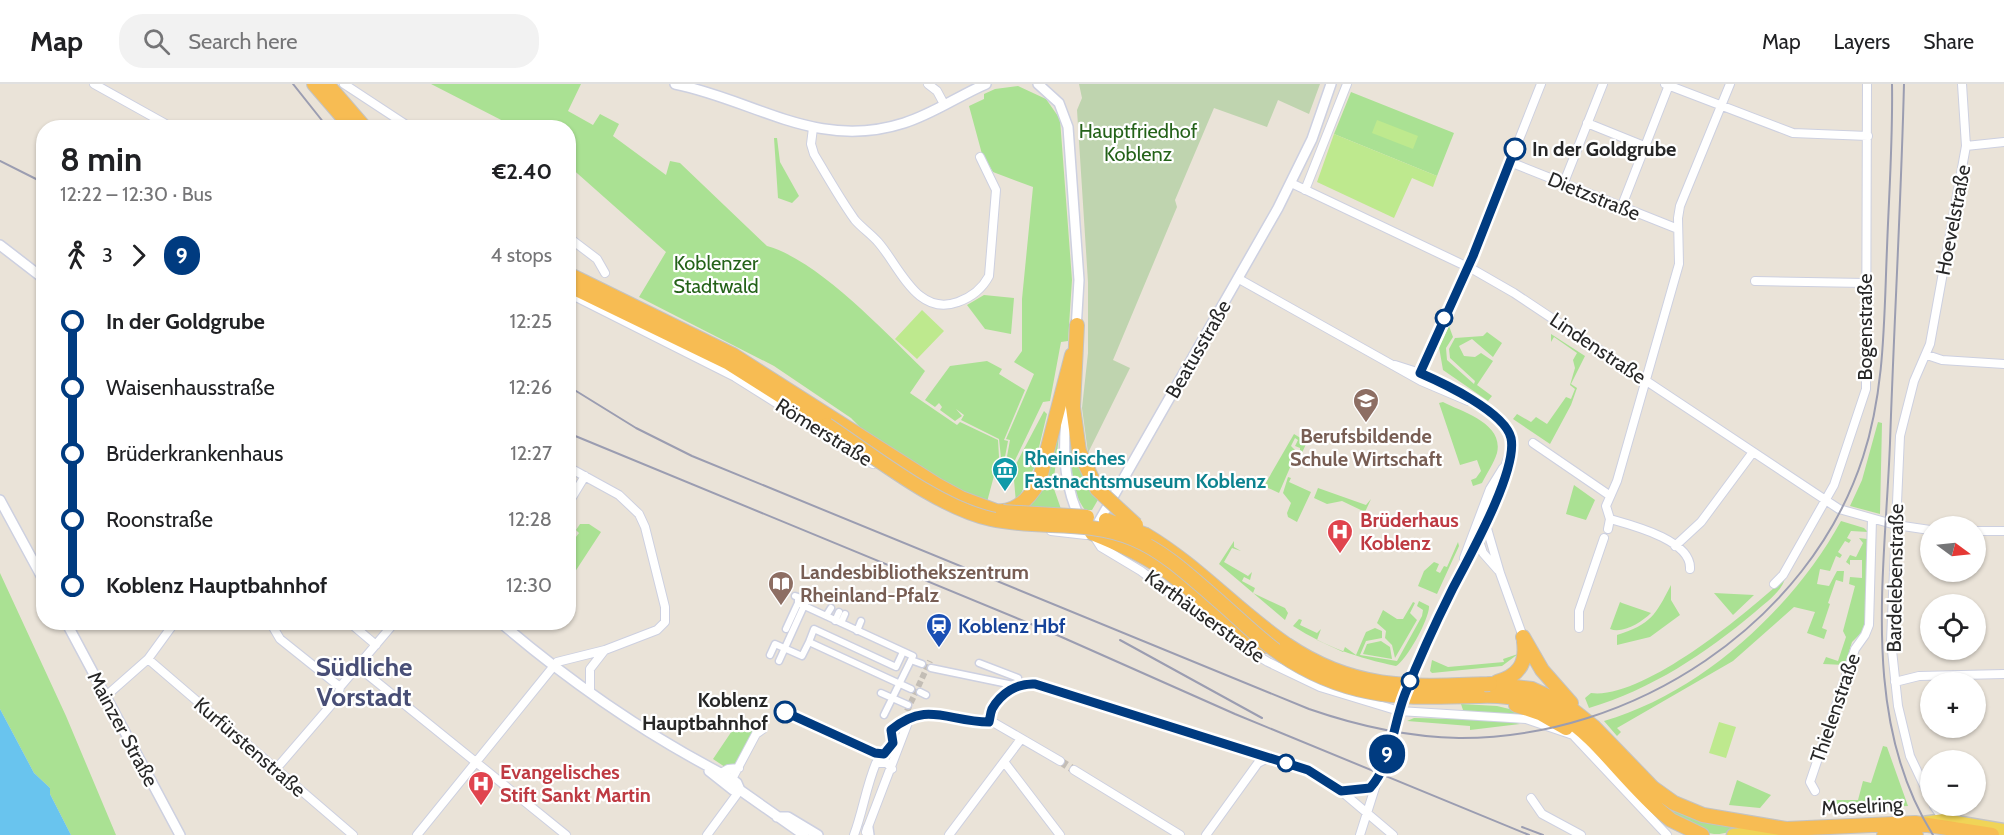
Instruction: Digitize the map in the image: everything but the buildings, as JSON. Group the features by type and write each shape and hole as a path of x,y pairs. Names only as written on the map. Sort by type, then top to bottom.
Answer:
{"highway":[{"path":"314,84 345,120"},
{"path":"327,84 358,120"},
{"path":"576,278 709,342 930,492 974,514 1002,521 1094,527 1135,539 1172,562 1289,660"},
{"path":"576,289 767,380 937,485 978,505 1003,512 1104,519 1146,535"},
{"path":"1077,325 1073,407 1079,450 1097,489 1146,535 1188,562 1274,637 1320,664 1361,679 1420,688 1490,684 1516,686 1549,695 1578,713"},
{"path":"1003,512 1021,504 1031,495 1046,461 1072,355"},
{"path":"1092,533 1114,542 1163,569 1241,633 1289,660 1334,681 1381,695 1418,699 1479,696 1524,698 1553,709 1578,727 1660,811 1678,824 1701,835"},
{"path":"1490,684 1516,674 1523,664 1526,653 1523,637"},
{"path":"1523,637 1542,670 1578,713 1642,779 1670,800 1710,817 1786,829"},
{"path":"1479,696 1540,713 1560,724 1573,735"},
{"name":"Moselring","path":"1786,829 1920,829 1992,835"},
{"name":"Moselring","path":"1884,835 1920,829"}],"main road":[{"path":"1920,829 1944,820 2004,830"},
{"name":"Moselring","path":"1733,835 1786,829"}],"street":[{"path":"93,84 158,120"},
{"path":"344,84 399,120"},
{"path":"675,84 687,85 768,116 813,128 841,131 886,128 905,123 986,84"},
{"path":"928,84 937,91 944,105"},
{"path":"1038,84 1059,103 1068,127 1079,280 1077,325 1072,355 1063,463 1073,503 1080,518 1092,533"},
{"name":"Beatusstraße","path":"1092,533 1239,279 1291,183 1312,140 1330,84"},
{"path":"1305,190 1347,84"},
{"path":"1421,377 1468,267 1541,84"},
{"path":"1563,185 1603,84"},
{"path":"1608,529 1610,519 1606,511 1609,495 1617,481 1679,264 1680,206 1730,84"},
{"name":"Bogenstraße","path":"1774,584 1783,575 1826,502 1839,473 1866,389 1864,283 1867,84"},
{"name":"Hoevelstraße","path":"1926,356 1966,146 1962,84"},
{"path":"1621,208 1667,85 1793,134 1868,136"},
{"path":"1587,123 1644,146"},
{"path":"813,128 811,144 814,154 855,219 878,242 916,292 936,305 950,304 971,296 985,284 989,276 996,190 980,157"},
{"path":"1966,146 2004,142"},
{"name":"Dietzstraße","path":"1510,162 1678,229"},
{"name":"Lindenstraße","path":"1291,183 1468,267 1531,304 1826,502 1850,514 1920,529"},
{"path":"576,243 597,260 605,273"},
{"path":"0,245 36,273"},
{"path":"1239,279 1395,365 1455,390 1496,417 1507,429 1512,446 1486,524 1453,588"},
{"path":"1755,281 1864,283"},
{"name":"Römerstraße","path":"576,297 735,377 868,461 953,504 1000,523 1071,534 1092,533"},
{"path":"1926,356 1942,360 2004,364"},
{"name":"Bardelebenstraße","path":"1920,777 1903,733 1891,642 1900,436 1914,381 1926,356"},
{"path":"1533,443 1609,495"},
{"path":"1675,546 1701,522 1753,452"},
{"path":"1360,835 1383,768 1399,711 1453,588 1475,546 1477,528 1491,489 1508,459"},
{"path":"417,835 553,666 561,660 605,650 663,626 665,610 641,517 626,500 576,471"},
{"path":"576,491 585,476"},
{"path":"0,500 36,564"},
{"path":"1073,503 1085,513 1100,516"},
{"path":"1610,519 1649,531 1675,546 1690,563 1690,569"},
{"name":"Thielenstraße","path":"1815,791 1810,782 1855,649 1868,630 1872,519"},
{"path":"1486,524 1500,573 1523,637"},
{"path":"1475,546 1477,528"},
{"path":"1986,531 2004,531"},
{"name":"Karthäuserstraße","path":"1092,533 1101,547 1141,570 1199,617 1250,652 1320,687 1399,711 1526,719 1573,735"},
{"path":"1579,628 1579,611 1604,538"},
{"path":"1475,546 1487,547 1496,555"},
{"path":"1475,546 1500,573"},
{"path":"1465,566 1477,555 1484,555"},
{"path":"795,596 798,597 801,605 857,631 879,638 913,656 908,671 884,715"},
{"path":"779,661 785,648 788,630 801,605 808,597"},
{"path":"826,616 831,608"},
{"path":"838,622 842,613"},
{"path":"857,631 861,621"},
{"path":"798,666 814,629 896,667 903,652"},
{"name":"Mainzer Straße","path":"70,630 180,835"},
{"path":"106,696 148,658 169,630"},
{"path":"275,630 280,639 340,687"},
{"path":"358,630 376,645"},
{"path":"276,769 338,697 340,687 388,630"},
{"path":"510,630 553,666 590,692 696,760 732,779 740,790 804,835"},
{"path":"809,642 819,650 845,662 911,689"},
{"path":"770,655 775,644 805,652"},
{"path":"590,692 590,669 605,650"},
{"name":"Kurfürstenstraße","path":"148,658 353,835"},
{"path":"911,660 922,664"},
{"path":"979,663 1018,678"},
{"path":"357,666 566,835"},
{"path":"931,668 1013,685"},
{"path":"1002,682 1004,672"},
{"path":"1895,682 1919,675 2004,674"},
{"path":"991,721 991,711 1002,697 1017,686 1041,685 1315,773 1341,791 1393,835"},
{"path":"880,693 908,705"},
{"path":"867,833 910,717 928,714 991,721 1060,761"},
{"path":"732,779 756,734 763,729"},
{"path":"1573,735 1667,835"},
{"path":"949,835 1021,739"},
{"path":"1206,835 1258,763 1270,758"},
{"path":"696,760 733,790 740,790"},
{"path":"854,835 865,807 867,789 876,763 887,763 892,769"},
{"path":"1005,763 1060,835"},
{"path":"721,773 728,769 739,768"},
{"path":"1341,791 1368,789 1383,768"},
{"path":"1074,770 1180,835"},
{"path":"707,835 740,790"},
{"path":"1531,798 1539,812 1581,835"},
{"path":"1941,816 1944,820"},
{"path":"777,817 792,819 818,835"}],"green space":[{"name":"Koblenzer Stadtwald","path":"431,84 581,84 568,111 593,125 600,114 619,124 613,136 666,175 670,161 680,163 767,246 808,266 829,282 871,318 925,371 910,393 957,425 960,422 998,440 999,457 987,502 940,480 861,428 851,418 774,366 639,297 666,252 576,172 576,120 501,120"},
{"name":"Hauptfriedhof Koblenz","path":"1079,84 1320,84 1309,114 1278,100 1267,127 1214,108 1175,200 1177,207 1113,360 1130,368 1088,453 1082,408 1088,353 1088,282 1077,110 1082,98"},
{"path":"1018,86 1046,99 1060,119 1072,280 1068,341 1061,342 1050,401 1043,402 1006,479 1003,478 1010,440 1006,439 1034,374 1014,362 1022,351 1022,299 1033,187 993,172 982,154 969,106 984,99 984,94 995,89"},
{"path":"1351,92 1454,133 1437,176 1334,134"},
{"path":"1377,120 1418,136 1413,149 1372,133"},
{"path":"1334,134 1437,176 1433,187 1412,178 1394,218 1317,182"},
{"path":"774,138 777,138 780,162 799,196 792,203 778,198"},
{"path":"984,295 1014,298 1011,334 985,329 967,305"},
{"path":"922,310 944,331 917,359 895,339"},
{"path":"1449,326 1453,337 1446,348 1447,360 1474,384 1475,381 1450,358 1449,349 1455,338 1483,336 1487,332 1502,343 1493,357 1472,339 1459,346 1464,356 1475,357 1481,353 1493,361 1477,385 1492,396 1488,401 1443,370 1439,347"},
{"path":"1551,334 1585,356 1571,384 1577,388 1571,405 1550,444 1513,419 1517,414 1531,422 1536,417 1547,424 1566,397 1571,399 1575,389 1570,385 1575,368 1573,360 1577,353 1554,337 1551,342"},
{"path":"987,361 1002,369 999,374 1025,390 1004,440 1008,441 1001,478 996,477 1001,458 999,439 961,420 964,415 956,409 962,416 955,421 940,410 942,407 939,403 935,407 925,400 950,366"},
{"path":"1443,402 1480,420 1494,434 1497,453 1482,483 1473,486 1471,480 1476,478 1481,471 1477,460 1460,465 1439,403"},
{"path":"1044,411 1047,414 1034,468 1016,503 1014,480 1008,479"},
{"path":"1062,411 1053,486 1061,509 1026,508 1041,487 1046,475"},
{"path":"1878,422 1882,423 1880,514 1850,506 1862,480"},
{"path":"1070,426 1099,498 1092,510 1085,510 1075,491 1070,458"},
{"path":"1294,434 1307,442 1300,457 1300,448 1295,446 1298,440 1295,438 1291,446 1297,452 1279,493 1264,486"},
{"path":"1288,477 1291,478 1289,482 1311,492 1297,522 1288,517 1287,513 1291,503 1283,493"},
{"path":"1574,485 1595,500 1586,520 1566,514"},
{"path":"1318,488 1366,505 1371,499 1365,512 1342,501 1327,504 1314,498"},
{"path":"1841,521 1864,528 1868,532 1851,531 1847,538 1851,540 1849,543 1845,541 1838,552 1842,555 1840,558 1836,556 1830,571 1820,569 1817,584 1829,586 1837,571 1844,571 1843,582 1836,580 1828,603 1830,604 1822,628 1827,630 1824,639 1807,633 1815,612 1794,607 1733,661 1617,728 1621,732 1617,736 1604,721 1640,708 1676,690 1710,668 1742,643 1798,585"},
{"path":"580,524 589,524 601,532 576,570 576,537 579,533 576,530"},
{"path":"1859,538 1867,539 1865,624 1861,633 1852,642 1845,665 1823,664 1826,657 1838,661 1846,637 1843,631 1855,586 1849,584 1850,577 1862,578 1862,560 1850,560 1850,565 1846,562 1850,555 1856,557 1863,543"},
{"path":"1234,541 1234,547 1241,551 1232,548 1224,562 1248,576 1252,572 1250,580 1244,577 1242,581 1255,588 1253,593 1219,564"},
{"path":"1458,542 1459,546 1437,594 1418,586 1424,571 1434,562 1439,564 1436,571 1440,573 1444,566 1447,567"},
{"path":"0,573 66,716 116,835 71,835 50,794 50,788 34,773 0,709"},
{"path":"1785,578 1777,593 1768,601 1697,656 1634,691 1589,708 1585,698 1591,693 1613,692 1638,683 1665,669 1721,632"},
{"path":"1671,585 1671,600 1680,615 1650,637 1617,645 1617,635 1638,627 1651,618"},
{"path":"1253,593 1285,608 1288,613 1285,620"},
{"path":"1714,593 1754,595 1733,615"},
{"path":"1419,601 1429,606 1426,620 1406,656 1396,666 1356,655 1366,632 1375,628 1382,631 1382,638 1366,641 1360,655 1397,661 1422,616 1423,610 1417,606"},
{"path":"1413,602 1415,603 1410,613 1417,620 1395,658 1392,645 1385,638 1386,631 1377,623 1383,610 1397,619 1403,619"},
{"path":"1620,602 1651,613 1626,629 1610,629"},
{"path":"1299,619 1302,620 1300,625 1317,633 1321,629 1317,640 1293,626"},
{"path":"1381,641 1390,647 1392,659 1363,654 1367,644"},
{"path":"1345,647 1356,655 1343,651"},
{"path":"1518,654 1502,666 1432,673 1430,671 1432,660 1448,667 1504,662 1503,659"},
{"path":"1461,704 1497,706 1538,716 1464,713"},
{"path":"742,716 761,726 737,763 725,767 713,759"},
{"path":"1414,718 1505,720 1520,724 1470,730 1470,726 1407,721"},
{"path":"1719,722 1736,727 1726,758 1709,753"},
{"path":"1883,746 1887,747 1908,806 1828,809 1828,800 1858,800 1863,781 1871,783"},
{"path":"1737,780 1771,795 1760,808 1729,805"},
{"path":"1654,794 1709,822 1747,828 1718,834 1697,829 1665,807"}],"water":[{"path":"0,709 34,773 50,788 50,794 71,835 0,835"}],"tunnel":[{"path":"907,711 930,661"},
{"path":"1060,761 1074,770"}],"railway":[{"path":"293,84 322,120"},
{"path":"576,391 636,428 692,456 1309,709 1346,721 1402,733 1459,738 1524,733 1588,718 1649,694 1706,660 1757,620 1801,572 1837,517 1863,457 1876,406 1885,301 1892,84"},
{"path":"1904,84 1884,543 1882,644 1886,694 1895,743 1910,790 1933,835"},
{"path":"0,161 36,179"},
{"path":"576,436 1048,631 1235,714 1529,835"},
{"path":"1120,640 1262,718"},
{"path":"1522,827 1543,835"}],"bus line":[{"name":"9","path":"785,712 875,753 884,754 893,743 891,730 913,715 928,714 989,722 993,708 1005,693 1023,684 1035,684 1308,770 1341,791 1362,791 1370,788 1383,768 1412,677 1453,588 1484,530 1511,450 1509,433 1501,421 1464,395 1420,373 1473,256 1515,149"}],"place":[{"name":"In der Goldgrube","path":"1515,149"},
{"name":"Berufsbildende Schule Wirtschaft","path":"1366,424"},
{"name":"Rheinisches Fastnachtsmuseum Koblenz","path":"1005,493"},
{"name":"Brüderhaus Koblenz","path":"1340,555"},
{"name":"Landesbibliothekszentrum Rheinland-Pfalz","path":"781,607"},
{"name":"Koblenz Hbf","path":"939,649"},
{"name":"Koblenz Hauptbahnhof","path":"785,712"},
{"name":"Evangelisches Stift Sankt Martin","path":"481,807"}],"district":[{"name":"Südliche Vorstadt","path":"364,682"}]}
